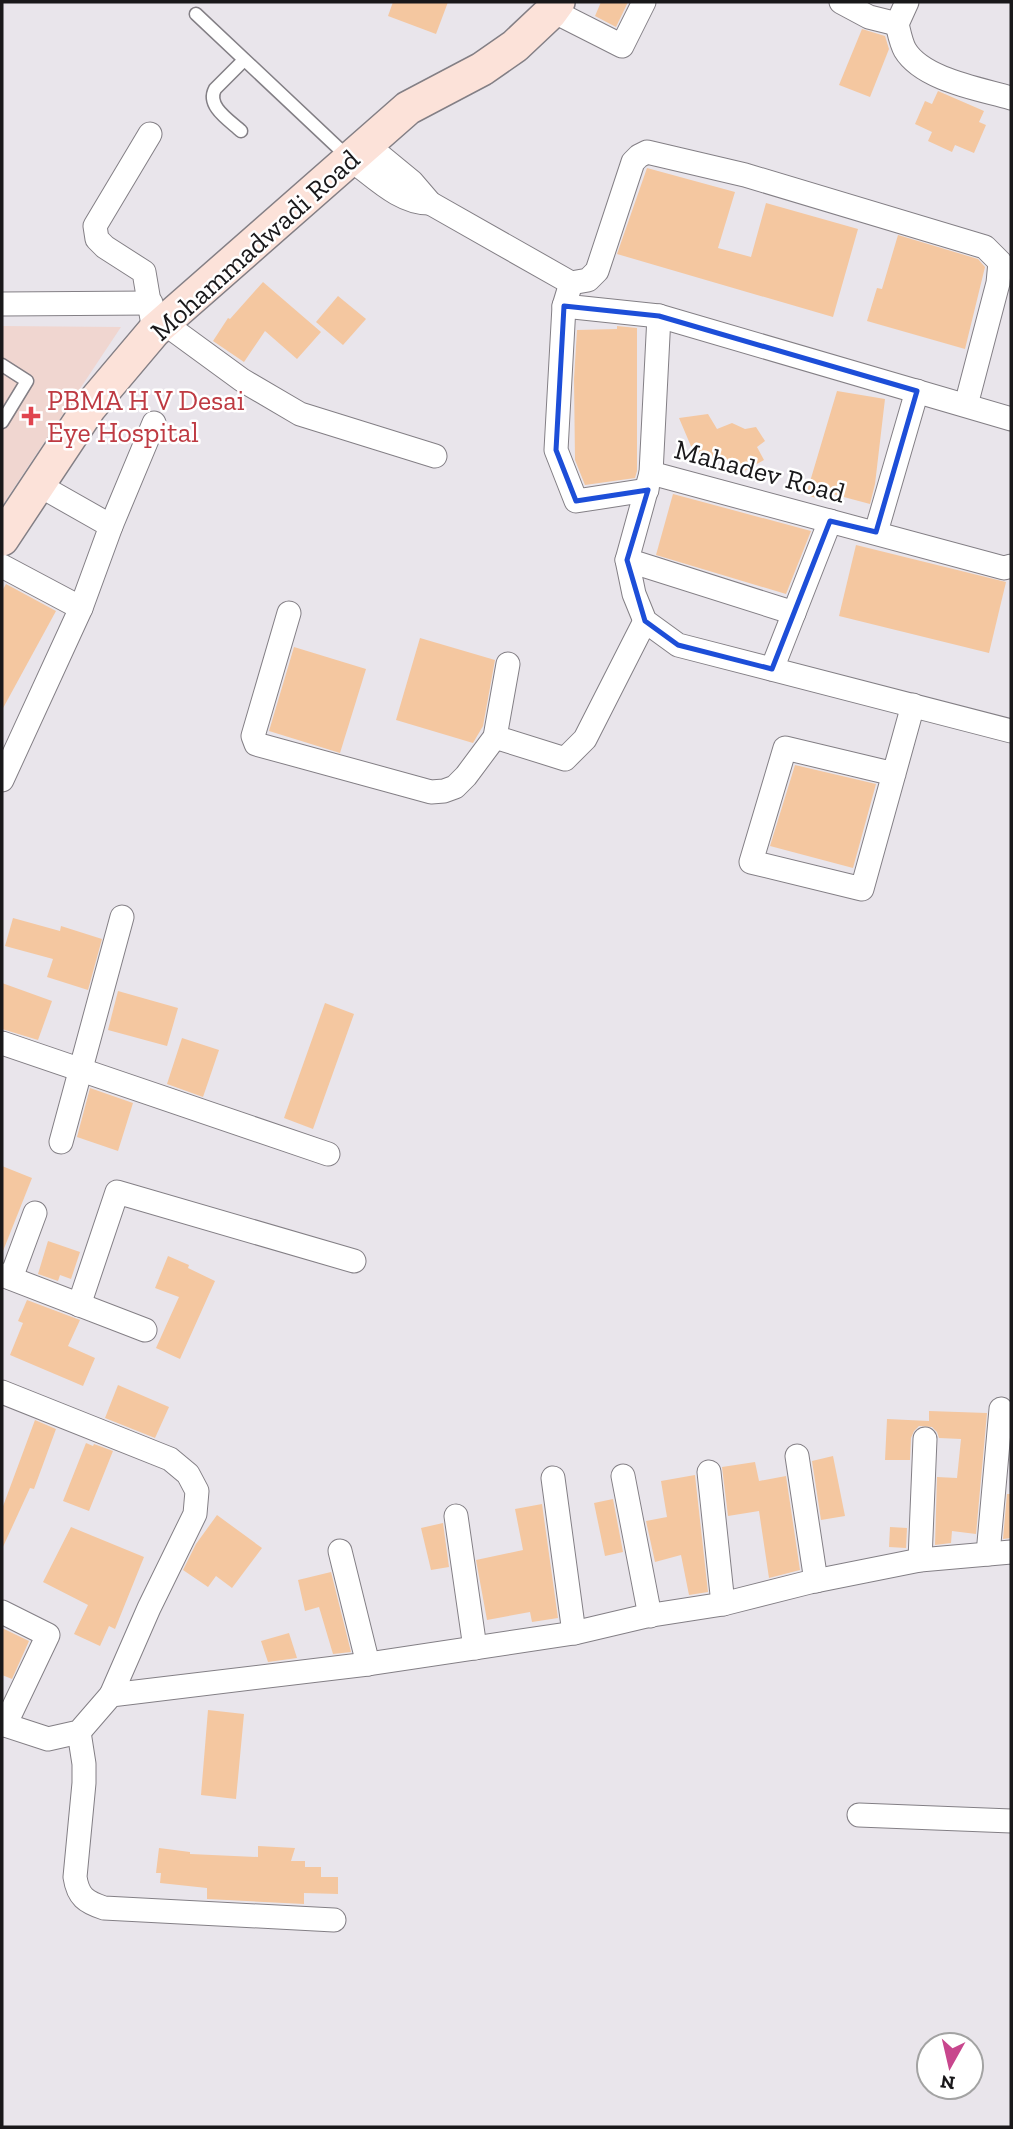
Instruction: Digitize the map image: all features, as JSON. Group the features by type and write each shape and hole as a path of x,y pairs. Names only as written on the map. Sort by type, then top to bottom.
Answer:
{"main road":[{"name":"Mohammadwadi Road","path":"2,539 89,408 156,319 408,108 482,69 515,46 555,6"}],"street":[{"path":"555,6 622,46 644,2"},
{"path":"841,2 869,17 897,24"},
{"path":"907,2 897,24 906,51 925,69 944,78 1011,98"},
{"path":"150,134 95,226 97,239 105,247 144,272 156,319"},
{"path":"358,152 417,187 430,203 571,283 588,280 597,271 633,162 647,152 745,175 985,247 1006,263 998,283 967,405"},
{"name":"Mahadev Road","path":"571,283 564,306 556,450 576,502 649,481 876,531 1004,568 1011,566"},
{"path":"2,304 156,319 242,380 300,414 435,456"},
{"path":"564,306 659,316 1011,419"},
{"path":"659,316 649,481 627,560 634,594 645,621 678,645 1011,731"},
{"path":"876,531 917,391"},
{"path":"2,780 11,741 81,608 111,526 154,423"},
{"path":"37,484 111,526"},
{"path":"772,669 830,521"},
{"path":"627,560 794,612"},
{"path":"2,566 81,608"},
{"path":"289,613 253,736 256,744 431,792 444,792 455,787 500,738 508,664"},
{"path":"500,738 565,759 585,739 645,621"},
{"path":"894,774 785,748 751,862 862,890 894,774 913,705"},
{"path":"61,1142 122,917"},
{"path":"2,1043 328,1154"},
{"path":"79,1305 117,1192 354,1261"},
{"path":"35,1213 7,1277 145,1330"},
{"path":"2,1392 170,1459 188,1474 197,1491 195,1514 149,1608 111,1695 79,1731 48,1739 3,1725 48,1635 2,1612"},
{"path":"988,1554 1001,1409"},
{"path":"920,1560 925,1439"},
{"path":"797,1456 817,1581"},
{"path":"709,1472 723,1604"},
{"path":"623,1476 650,1616"},
{"path":"553,1478 574,1633"},
{"path":"456,1516 475,1648"},
{"path":"340,1550 368,1664"},
{"path":"111,1695 368,1664 574,1633 650,1616 723,1604 920,1560 1011,1552"},
{"path":"79,1731 84,1783 75,1877 77,1892 87,1902 104,1908 334,1920"},
{"path":"859,1815 1011,1821"}],"lane":[{"path":"196,14 244,60 358,152"},
{"path":"241,131 213,104 211,95 244,60"},
{"path":"2,365 27,381 2,422"}],"highlighted area":[{"path":"564,306 659,316 917,391 876,532 830,521 772,669 678,645 645,621 627,560 648,490 576,501 556,450"}],"shaded area":[{"name":"PBMA H V Desai Eye Hospital","path":"2,326 121,327 2,506"}],"building":[{"path":"393,2 448,2 436,34 388,16"},
{"path":"601,2 628,2 616,27 595,16"},
{"path":"862,29 885,36 889,49 870,97 839,85"},
{"path":"938,91 984,111 979,122 986,125 974,153 955,145 952,152 928,141 932,132 915,124 925,101 932,104"},
{"path":"647,168 735,192 718,248 751,257 766,203 858,229 833,317 617,254"},
{"path":"898,235 978,259 985,267 965,349 867,321 877,288 882,289"},
{"path":"263,282 321,332 297,359 265,331 244,362 213,341 228,318 230,319"},
{"path":"338,296 366,319 343,345 316,322"},
{"path":"617,326 637,328 637,471 635,478 585,485 575,460 574,379 577,330 617,329"},
{"path":"837,391 885,399 875,484 870,504 825,492 823,500 806,495"},
{"path":"708,414 717,429 732,423 745,429 756,427 765,441 757,447 764,460 739,474 733,459 712,461 693,451 679,418"},
{"path":"673,494 811,531 786,594 656,555"},
{"path":"856,545 1006,582 989,653 839,616"},
{"path":"6,584 56,611 2,710 2,591"},
{"path":"420,638 495,660 483,726 473,743 396,720"},
{"path":"294,647 366,669 340,753 269,731"},
{"path":"795,765 876,784 853,868 770,846"},
{"path":"13,918 60,931 61,926 102,939 88,990 47,977 53,959 5,946"},
{"path":"2,983 52,1001 38,1040 2,1029"},
{"path":"118,991 178,1008 167,1046 108,1030"},
{"path":"325,1003 354,1014 313,1129 284,1118"},
{"path":"182,1038 219,1050 203,1097 167,1084"},
{"path":"90,1088 133,1103 118,1151 77,1137"},
{"path":"2,1166 32,1178 3,1251 2,1251"},
{"path":"48,1241 80,1252 71,1279 60,1275 58,1281 38,1274"},
{"path":"168,1256 215,1281 180,1359 156,1348 179,1297 155,1288"},
{"path":"27,1300 80,1320 68,1346 95,1358 83,1386 10,1355 23,1323 18,1321"},
{"path":"118,1385 169,1407 155,1438 105,1418"},
{"path":"929,1411 987,1413 976,1534 952,1531 951,1543 935,1545 937,1477 957,1478 961,1439 939,1438 932,1427 919,1426 911,1438 910,1460 885,1460 887,1419 929,1421"},
{"path":"35,1420 56,1429 34,1489 30,1488 2,1549 2,1509"},
{"path":"86,1443 113,1451 89,1511 63,1501"},
{"path":"833,1456 845,1516 821,1520 812,1461"},
{"path":"755,1462 759,1481 786,1476 800,1570 769,1578 759,1511 728,1516 722,1467"},
{"path":"695,1475 708,1592 689,1595 681,1555 655,1562 646,1521 667,1517 661,1481"},
{"path":"1007,1494 1011,1494 1011,1538 1003,1539"},
{"path":"613,1499 623,1552 605,1556 594,1503"},
{"path":"542,1504 558,1618 532,1622 530,1612 487,1620 476,1560 523,1550 515,1509"},
{"path":"217,1515 262,1548 232,1588 216,1576 208,1587 183,1570 196,1544"},
{"path":"443,1523 449,1567 431,1570 421,1528"},
{"path":"71,1527 144,1557 115,1629 109,1626 100,1646 74,1634 88,1605 43,1582"},
{"path":"890,1527 907,1528 906,1548 889,1547"},
{"path":"331,1572 351,1652 333,1654 319,1607 305,1611 298,1580"},
{"path":"2,1628 29,1641 12,1679 2,1675"},
{"path":"289,1633 297,1658 268,1662 261,1641"},
{"path":"208,1710 244,1714 236,1799 201,1795"},
{"path":"258,1846 295,1848 291,1861 305,1861 305,1867 321,1867 321,1877 338,1877 338,1894 304,1893 304,1904 207,1899 207,1888 160,1883 161,1873 156,1873 159,1848 190,1854 258,1857"}],"place":[{"name":"PBMA H V Desai Eye Hospital","path":"31,416"}]}
